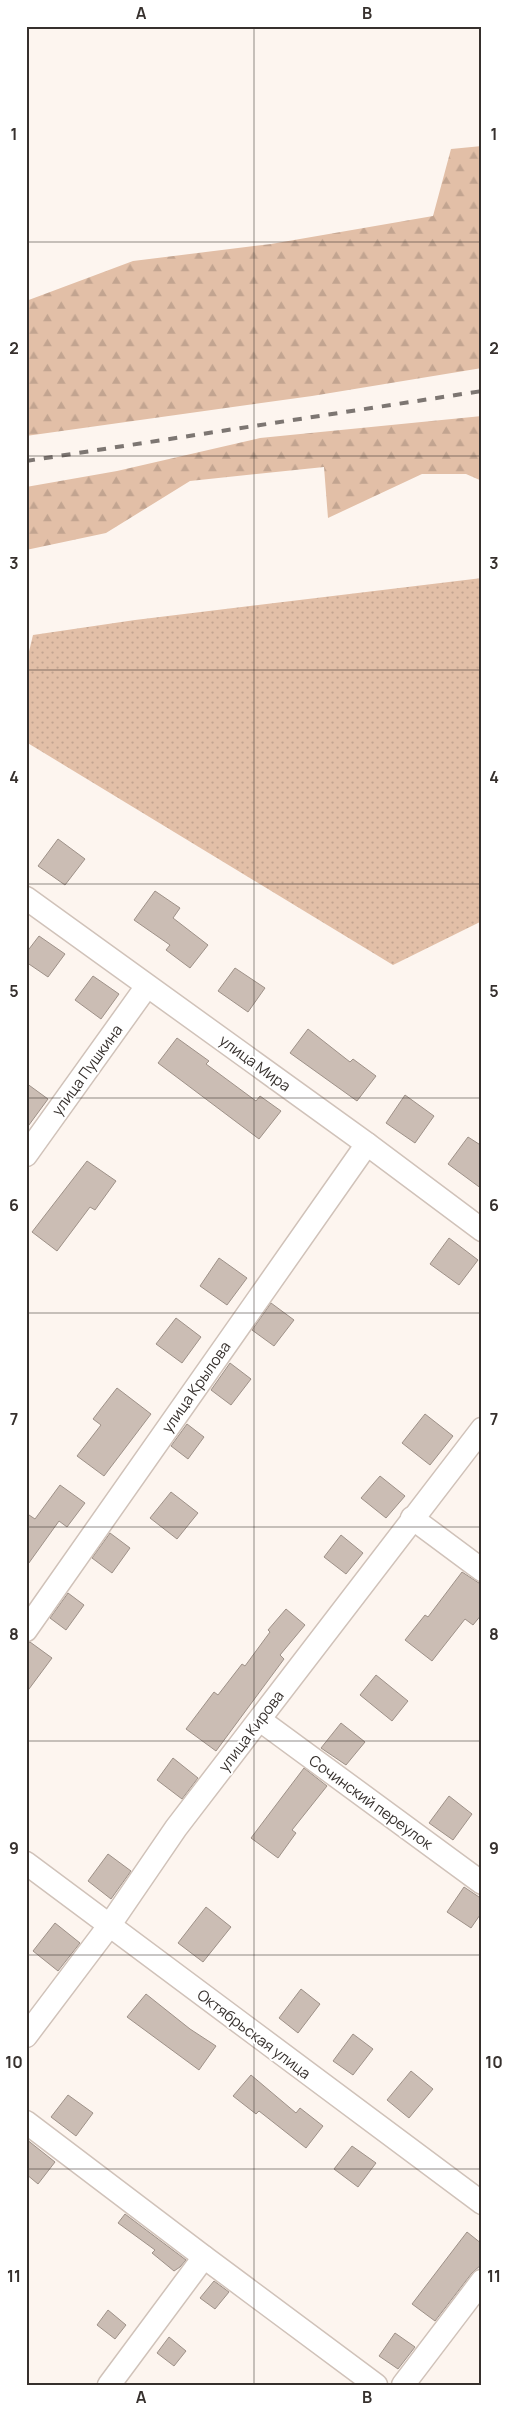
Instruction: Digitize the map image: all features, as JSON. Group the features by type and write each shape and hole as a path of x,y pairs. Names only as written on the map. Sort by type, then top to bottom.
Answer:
{"street":[{"name":"улица Мира","path":"26,898 367,1144 482,1230"},
{"name":"улица Пушкина","path":"26,1155 147,986"},
{"name":"улица Крылова","path":"26,1630 367,1144"},
{"name":"улица Кирова","path":"26,2036 109,1926 176,1828 482,1429"},
{"path":"412,1518 482,1570"},
{"name":"Сочинский переулок","path":"260,1720 482,1883"},
{"name":"Октябрьская улица","path":"26,1863 482,2204"},
{"path":"26,2122 376,2385"},
{"path":"108,2385 204,2257"},
{"path":"403,2385 482,2281"}],"green space":[{"path":"482,146 482,368 312,396 26,436 26,301 133,261 271,244 433,216 451,149"},
{"path":"482,416 482,481 466,474 422,474 328,518 324,467 190,481 106,533 26,550 26,487 117,471 260,438"},
{"path":"482,578 482,921 393,965 26,742 26,664 33,635 135,620"}],"building":[{"path":"58,839 85,859 65,885 38,866"},
{"path":"155,891 180,908 173,918 208,945 190,968 166,950 170,945 134,920"},
{"path":"39,936 65,954 48,977 26,962 26,953"},
{"path":"235,968 265,988 248,1012 218,991"},
{"path":"93,976 119,994 101,1019 75,1000"},
{"path":"308,1029 350,1062 353,1059 376,1076 357,1101 290,1053"},
{"path":"177,1038 209,1061 206,1064 256,1101 260,1096 281,1111 259,1139 158,1063"},
{"path":"26,1083 48,1099 26,1129"},
{"path":"405,1095 434,1116 415,1143 386,1123"},
{"path":"468,1137 482,1146 482,1189 448,1164"},
{"path":"87,1161 116,1181 95,1210 90,1207 57,1251 32,1232"},
{"path":"449,1238 478,1260 459,1285 430,1264"},
{"path":"219,1258 247,1278 227,1305 200,1286"},
{"path":"271,1303 294,1320 274,1346 252,1330"},
{"path":"176,1318 201,1337 182,1363 156,1344"},
{"path":"230,1363 251,1379 231,1405 211,1390"},
{"path":"117,1388 151,1414 104,1476 77,1456 101,1425 93,1419"},
{"path":"425,1414 453,1436 430,1465 402,1443"},
{"path":"187,1424 204,1437 188,1459 171,1446"},
{"path":"380,1476 405,1496 386,1518 361,1498"},
{"path":"60,1485 85,1503 67,1527 59,1521 26,1567 26,1513 35,1519"},
{"path":"171,1492 198,1513 177,1539 150,1518"},
{"path":"110,1533 130,1548 112,1573 92,1558"},
{"path":"341,1535 363,1553 346,1574 324,1557"},
{"path":"462,1572 482,1585 482,1614 473,1625 465,1619 432,1661 405,1640 425,1615 428,1617"},
{"path":"68,1593 84,1605 66,1630 50,1618"},
{"path":"286,1609 305,1625 280,1655 284,1659 216,1751 186,1729 214,1692 218,1695 242,1664 245,1666 270,1632 268,1630"},
{"path":"30,1642 52,1658 26,1693 26,1643"},
{"path":"376,1675 408,1701 392,1721 360,1695"},
{"path":"341,1723 365,1742 346,1765 321,1748"},
{"path":"173,1758 198,1778 182,1799 157,1780"},
{"path":"304,1768 327,1786 292,1830 296,1833 278,1858 251,1838"},
{"path":"449,1796 472,1814 453,1840 429,1823"},
{"path":"108,1854 131,1871 111,1899 88,1881"},
{"path":"464,1887 482,1899 482,1912 471,1928 447,1912"},
{"path":"206,1907 231,1927 203,1962 178,1943"},
{"path":"55,1923 80,1943 58,1971 33,1951"},
{"path":"301,1989 320,2004 298,2033 279,2018"},
{"path":"146,1994 190,2029 216,2046 199,2070 127,2017"},
{"path":"353,2034 373,2049 353,2075 333,2061"},
{"path":"411,2071 433,2089 409,2118 387,2100"},
{"path":"251,2075 296,2113 300,2108 323,2126 306,2148 259,2111 256,2114 233,2096"},
{"path":"68,2095 93,2113 76,2136 51,2117"},
{"path":"26,2139 55,2162 38,2184 26,2174"},
{"path":"352,2146 376,2163 358,2187 334,2169"},
{"path":"125,2214 186,2260 174,2271 152,2253 155,2250 118,2223"},
{"path":"467,2232 482,2244 482,2264 472,2273 435,2321 412,2304"},
{"path":"214,2281 229,2292 215,2309 200,2298"},
{"path":"108,2310 126,2325 115,2339 97,2325"},
{"path":"395,2333 415,2347 398,2369 379,2356"},
{"path":"169,2337 186,2351 174,2366 157,2353"}],"railway":[{"path":"26,461 482,391"}]}
